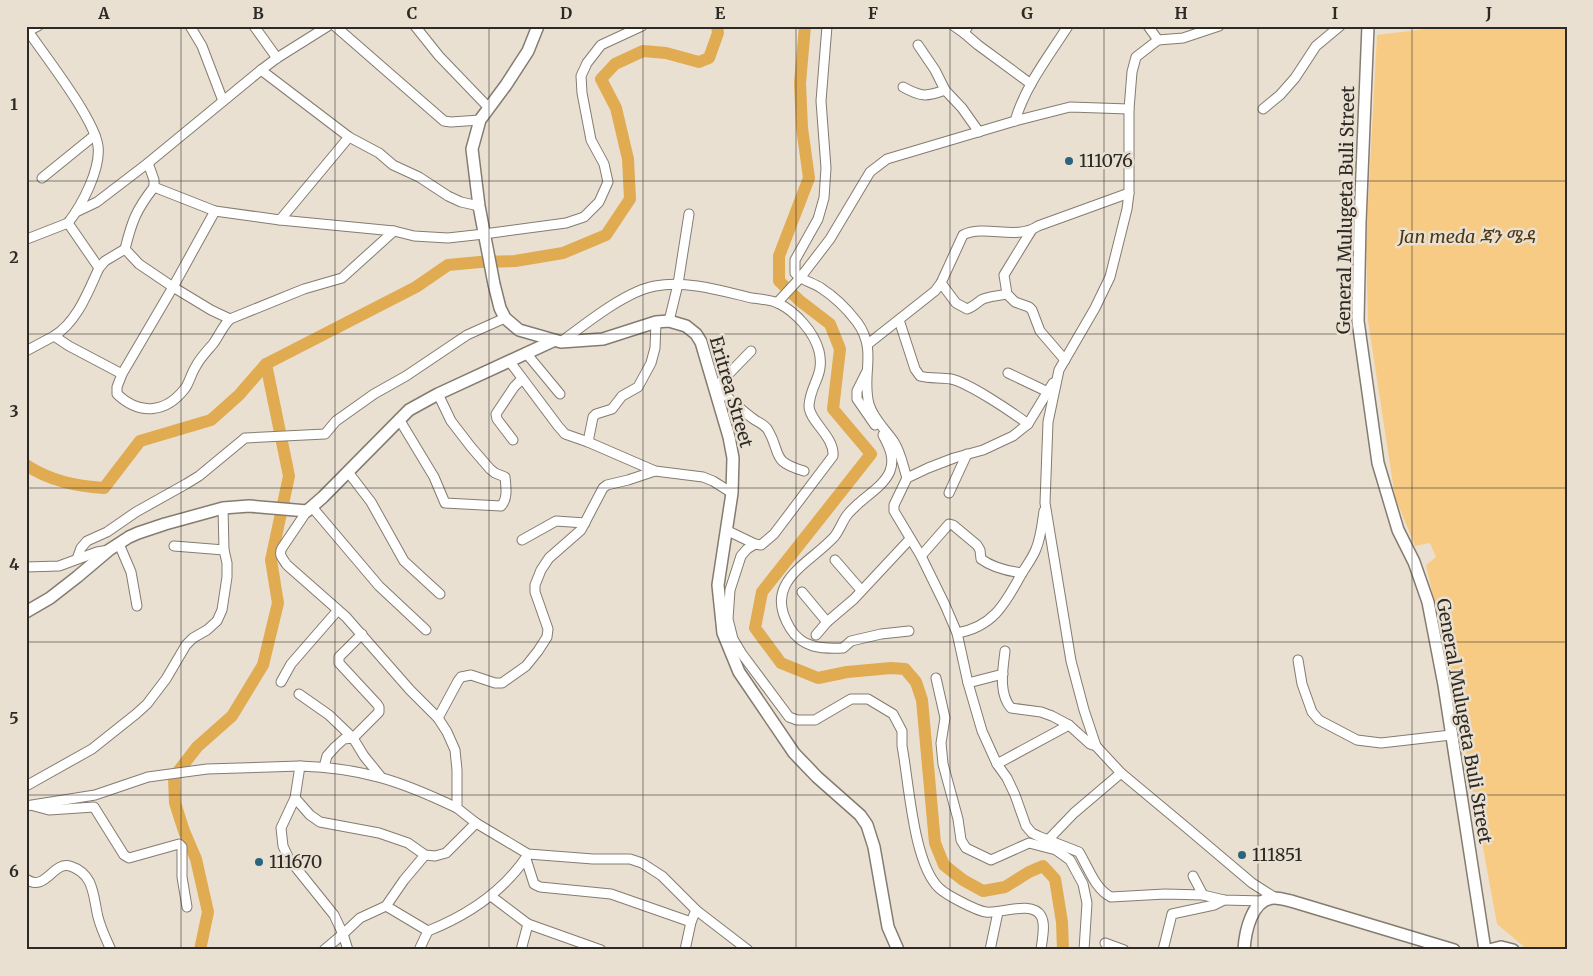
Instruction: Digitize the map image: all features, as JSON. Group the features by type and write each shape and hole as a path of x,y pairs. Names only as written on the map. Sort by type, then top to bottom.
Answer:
{"main road":[{"path":"505,318 500,308 494,284 484,234 472,149 480,120 528,51 538,26"},
{"name":"General Mulugeta Buli Street","path":"1368,26 1358,321 1378,463 1398,530 1414,562 1428,602 1485,950"},
{"name":"Eritrea Street","path":"505,318 519,330 557,341 603,339 656,322 668,321 686,326 702,342 729,437 734,477 728,531 718,584 723,633 739,672 794,752 817,777 860,815 867,825 874,847 888,927 898,950"},
{"path":"26,612 50,598 109,550 130,536 223,508 240,506 272,507 290,510 310,509 409,410 438,394 526,353 557,341"},
{"path":"1244,950 1246,932 1251,916 1269,899 1290,901 1454,950"},
{"path":"1406,936 1412,950"},
{"path":"1490,950 1501,947 1513,950"}],"street":[{"path":"27,239 68,223 76,212 95,170 98,154 98,144 82,110 27,31 38,26"},
{"path":"190,26 202,46 223,101"},
{"path":"254,26 277,58"},
{"path":"76,212 97,202 148,163 277,58 328,26"},
{"path":"335,26 444,121 480,120"},
{"path":"415,26 445,62 489,108"},
{"path":"154,187 215,211 280,220 394,231 414,236 448,238 566,223 584,217 599,202 608,182 604,164 591,140 582,93 581,76 587,63 601,46 642,26"},
{"path":"827,26 821,100 826,168 824,198 818,220 795,260 795,273 800,278 820,287 832,296 863,331 868,344 867,388 869,404 900,454 907,478"},
{"path":"954,26 966,29 978,45 1031,84"},
{"path":"1015,121 1020,105 1031,84 1068,26"},
{"path":"1148,26 1158,40"},
{"path":"1219,26 1183,38 1158,40 1136,57 1132,72 1130,108 1129,193 1119,246 1110,277 1095,308 1028,424 1013,436 983,450 928,468 907,478 894,505 894,511 921,556 957,633 968,683 982,731 997,764 1015,794 1026,826 1032,833 1079,852 1093,878 1105,894 1111,897 1165,894 1203,895 1224,900 1269,899"},
{"path":"1263,109 1280,95 1295,78 1316,46 1340,26"},
{"path":"918,45 935,70 945,90 962,108 979,132"},
{"path":"261,70 348,137 379,153 393,165 419,177 448,196 461,202 480,206"},
{"path":"903,87 916,94 925,96 945,90"},
{"path":"779,301 800,278 830,239 870,172 887,159 1015,121 1070,107 1130,108"},
{"path":"42,178 94,135"},
{"path":"280,220 348,137"},
{"path":"26,351 54,336 70,322 86,296 99,268 105,261 125,249 130,228 138,208 154,187 154,180 148,163"},
{"path":"868,344 935,291 941,283 963,236 990,231 1015,233 1031,231 1047,223 1129,193"},
{"path":"215,211 174,287 122,374 117,387 117,394 126,402 150,409 163,407 177,397 184,389 196,366 214,342 222,327 230,319 304,289 342,278 394,231"},
{"path":"668,321 678,284 689,214"},
{"path":"68,223 99,268"},
{"path":"1031,231 1004,275 1007,294 1015,302 1032,310 1040,331 1065,360"},
{"path":"125,249 139,264 211,310 230,319"},
{"path":"941,283 956,303 967,309 973,307 981,300 1007,294"},
{"path":"557,341 600,313 642,290 654,286 678,284 779,301 804,324 819,349 821,364 820,374 815,384 809,407 828,439 833,456 774,534 761,545 751,547 741,556 730,590 728,619 733,639 789,717 797,720 815,720 851,699 868,699 893,714 902,731 902,746 919,847 930,876 939,888 977,910 998,912 1016,908 1031,909 1038,912 1044,923 1041,950"},
{"path":"77,559 81,548 87,541 107,532 136,512 199,476 240,440 244,438 296,437 325,434 336,421 374,394 406,376 467,335 505,318"},
{"path":"899,320 915,369 920,376 951,379 962,383 1028,424"},
{"path":"588,442 593,417 596,414 612,409 622,396 638,387 646,375 655,348 656,322"},
{"path":"54,336 122,374"},
{"path":"751,351 715,388 768,429 777,456 782,461 792,468 804,472"},
{"path":"526,353 560,394"},
{"path":"510,362 565,434 655,471 702,477 713,481 732,493"},
{"path":"868,368 857,392 857,399 892,454 891,469 887,479 847,514 835,535 791,576 782,592 780,604 784,618 795,636 804,643 818,648 843,648 851,640 909,631"},
{"path":"957,633 967,631 995,615 1012,593 1036,550 1046,504 1048,422 1059,370"},
{"path":"1008,373 1048,392"},
{"path":"514,440 497,419 496,414 514,387 522,379"},
{"path":"400,419 434,477 445,503 501,506 504,503 505,477 490,469 471,447 451,421 438,394"},
{"path":"948,493 967,454"},
{"path":"438,718 461,677 471,675 495,683 502,683 526,666 547,637 548,629 535,592 535,585 544,563 580,530 603,488 607,485 655,471"},
{"path":"348,472 371,502 404,561 440,594"},
{"path":"1046,504 1072,661 1084,710 1096,746 1121,773 1269,899"},
{"path":"26,786 92,748 122,727 147,704 166,678 186,645 217,621 222,610 227,577 223,508"},
{"path":"426,630 379,586 310,509 282,548 280,556 287,565 362,634 410,690 438,718 455,750 457,808"},
{"path":"522,540 556,521 585,523"},
{"path":"921,556 949,524 977,545 980,550 981,559 988,564 1022,573"},
{"path":"728,531 744,539 751,547"},
{"path":"816,635 910,540"},
{"path":"119,544 131,572 137,606"},
{"path":"174,546 224,550"},
{"path":"26,567 59,566 97,552 109,550"},
{"path":"835,560 861,590"},
{"path":"802,592 827,622"},
{"path":"281,682 296,659 338,610"},
{"path":"324,767 326,756 344,739 353,738 378,712 379,707 338,660 362,634"},
{"path":"1005,651 1004,694 1011,708 1041,712 1069,725 1090,744 1096,746"},
{"path":"1298,660 1302,684 1312,712 1319,720 1357,740 1380,743 1451,735"},
{"path":"968,683 1003,674"},
{"path":"936,678 944,718 941,743 943,764 958,820 961,840 966,848 991,860 1029,843 1056,850 1070,860 1083,884 1087,903 1084,950"},
{"path":"299,694 329,715 353,738 364,756 381,777"},
{"path":"997,764 1069,725"},
{"path":"300,766 295,798 281,828 282,846 289,858 334,916 348,950"},
{"path":"29,805 95,795 148,777 207,769 300,766 352,770 409,786 457,808 527,857 593,860 630,859 642,863 662,876 696,910 748,950"},
{"path":"1048,840 1074,813 1121,773"},
{"path":"295,798 310,815 320,822 379,833 408,843 425,855 435,856 446,853 476,823"},
{"path":"29,805 49,810 94,807 124,855 129,858 179,844 182,847 182,877 187,906"},
{"path":"324,950 360,918 386,906 425,855"},
{"path":"418,950 428,931 446,924 478,906 491,896 527,857"},
{"path":"527,857 534,884 540,887 611,894 690,922"},
{"path":"26,879 32,883 38,883 62,866 68,866 85,874 93,889 102,929 112,950"},
{"path":"1193,876 1203,895"},
{"path":"491,896 528,924 601,950"},
{"path":"1163,950 1172,914 1214,906 1224,900"},
{"path":"386,906 428,931"},
{"path":"686,950 690,922 696,910"},
{"path":"990,950 998,912"},
{"path":"521,950 528,924"},
{"path":"1105,943 1124,950"}],"green space":[{"name":"Jan meda ጃን ሜዳ","path":"1450,26 1567,26 1567,950 1528,950 1497,924 1455,696 1426,565 1436,557 1430,543 1415,546 1395,497 1368,321 1366,242 1377,35"}],"waterway":[{"path":"26,465 44,475 64,482 104,488 140,441 211,420 239,395 266,364 416,287 448,265 515,261 563,253 606,235 630,199 628,159 616,108 601,79 615,64 643,51 666,53 699,62 709,58 718,33 717,26"},
{"path":"805,26 800,83 802,128 809,178 779,256 779,281 800,301 830,324 840,349 833,409 871,454 762,592 755,628 781,663 818,678 847,672 891,668 905,669 916,682 922,700 935,843 944,865 963,880 983,891 1005,887 1029,872 1043,866 1055,879 1062,922 1063,950"},
{"path":"200,950 208,912 196,859 175,803 174,777 197,747 232,716 263,665 278,603 271,560 289,476 266,364"}],"place":[{"name":"111076","path":"1069,161"},
{"name":"111851","path":"1242,855"},
{"name":"111670","path":"259,862"}]}
